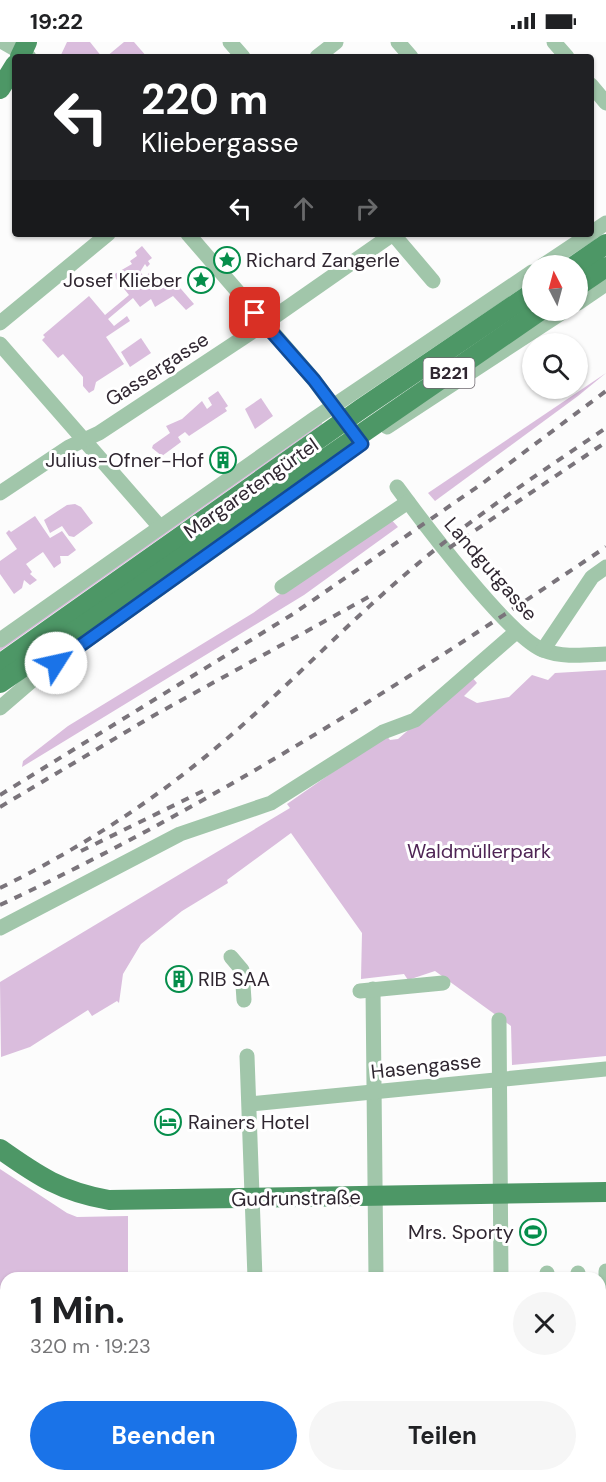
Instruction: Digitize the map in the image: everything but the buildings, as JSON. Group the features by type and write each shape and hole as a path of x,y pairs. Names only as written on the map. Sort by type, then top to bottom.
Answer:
{"main road":[{"path":"0,89 12,71"},
{"path":"588,256 606,244"},
{"path":"588,279 606,267"},
{"name":"Margaretengürtel","path":"0,664 349,427 522,300"},
{"name":"Margaretengürtel","path":"0,683 267,510 349,427 523,321"},
{"path":"0,689 26,665"},
{"name":"Gudrunstraße","path":"0,1149 46,1182 88,1197 109,1200 606,1192"}],"street":[{"path":"3,42 21,54"},
{"path":"230,42 240,54"},
{"path":"321,54 336,42"},
{"path":"398,42 408,54"},
{"path":"554,42 564,54"},
{"path":"0,323 104,237"},
{"path":"191,237 349,427"},
{"name":"Gassergasse","path":"0,493 85,439 99,433 264,324 389,237"},
{"path":"396,237 433,281"},
{"path":"554,255 571,239"},
{"name":"Margaretengürtel","path":"0,640 160,527 349,427 522,280"},
{"path":"588,296 606,284"},
{"name":"Margaretengürtel","path":"349,427 376,434 549,321"},
{"path":"0,344 160,527"},
{"name":"Landgutgasse","path":"397,487 516,632 526,641 543,650 570,655 606,654"},
{"path":"282,587 408,502"},
{"name":"Margaretengürtel","path":"0,708 36,677 267,510"},
{"path":"543,650 592,577 606,567"},
{"path":"0,928 170,838 271,803 383,732 415,720 516,632"},
{"path":"231,957 242,970 244,1000"},
{"path":"376,1272 375,1092 366,990 443,983"},
{"path":"499,1020 501,1272"},
{"path":"247,1056 255,1272"},
{"name":"Hasengasse","path":"250,1104 334,1089 375,1092 606,1069"},
{"path":"606,1271 606,1297"},
{"path":"257,1482 296,1482"},
{"path":"304,1482 379,1482"}],"green space":[{"path":"67,42 90,42 100,54 61,54"},
{"path":"124,42 134,42 144,54 110,54"},
{"path":"142,246 152,258 148,261 150,264 147,267 145,264 140,272 145,277 151,271 166,288 175,282 194,304 186,310 173,296 155,307 151,299 140,307 133,298 108,319 114,326 127,316 130,321 106,337 124,364 96,382 94,390 89,393 83,386 83,377 63,354 58,358 42,340 45,337 43,335 89,296 105,315 129,295 113,275 132,264 130,261 137,256 135,252"},
{"path":"141,338 151,353 130,367 121,352"},
{"path":"606,373 588,388 588,385"},
{"path":"218,391 228,406 225,408 227,411 189,436 185,432 178,437 181,442 162,456 152,448 170,433 166,426 182,419 202,401 207,409 212,405 208,398"},
{"path":"261,398 273,416 255,429 245,409"},
{"path":"567,399 574,399 435,501 428,493"},
{"path":"322,422 322,424 0,651 0,647"},
{"path":"75,504 81,507 93,523 74,537 69,536 62,526 50,533 44,520 67,505"},
{"path":"35,516 50,538 62,531 76,550 68,556 60,556 61,563 54,568 43,552 26,564 32,572 30,574 37,580 30,585 24,580 22,588 14,594 0,574 0,561 17,549 6,533"},
{"path":"389,517 398,527 304,595 22,767 23,761 68,726 253,613"},
{"name":"Waldmüllerpark","path":"606,670 606,1056 512,1065 511,1026 435,971 408,980 404,974 361,979 362,933 291,833 227,880 228,883 182,911 141,944 123,974 119,1003 117,1001 92,1016 88,1010 30,1047 1,1057 0,982 290,808 287,804 386,735 390,740 398,739 471,676 477,683 464,696 477,703 509,697 532,675 548,680 555,673"},
{"path":"0,1169 67,1213 77,1217 128,1216 128,1272 0,1272"}],"railway":[{"path":"0,795 293,614 483,483 606,391"},
{"path":"0,888 57,858 113,824 192,768 432,552 505,497 606,428"},
{"path":"449,548 606,442"},
{"path":"0,905 157,825 310,738 459,644 606,547"},
{"path":"0,807 151,717 374,594"},
{"path":"81,851 205,790"}],"place":[{"name":"Richard Zangerle","path":"227,260"},
{"name":"Josef Klieber","path":"201,280"},
{"name":"Julius-Ofner-Hof","path":"223,460"},
{"name":"RIB SAA","path":"179,979"},
{"name":"Rainers Hotel","path":"168,1122"},
{"name":"Mrs. Sporty","path":"533,1232"}],"route":[{"path":"56,663 362,444 314,380 255,313"}]}
